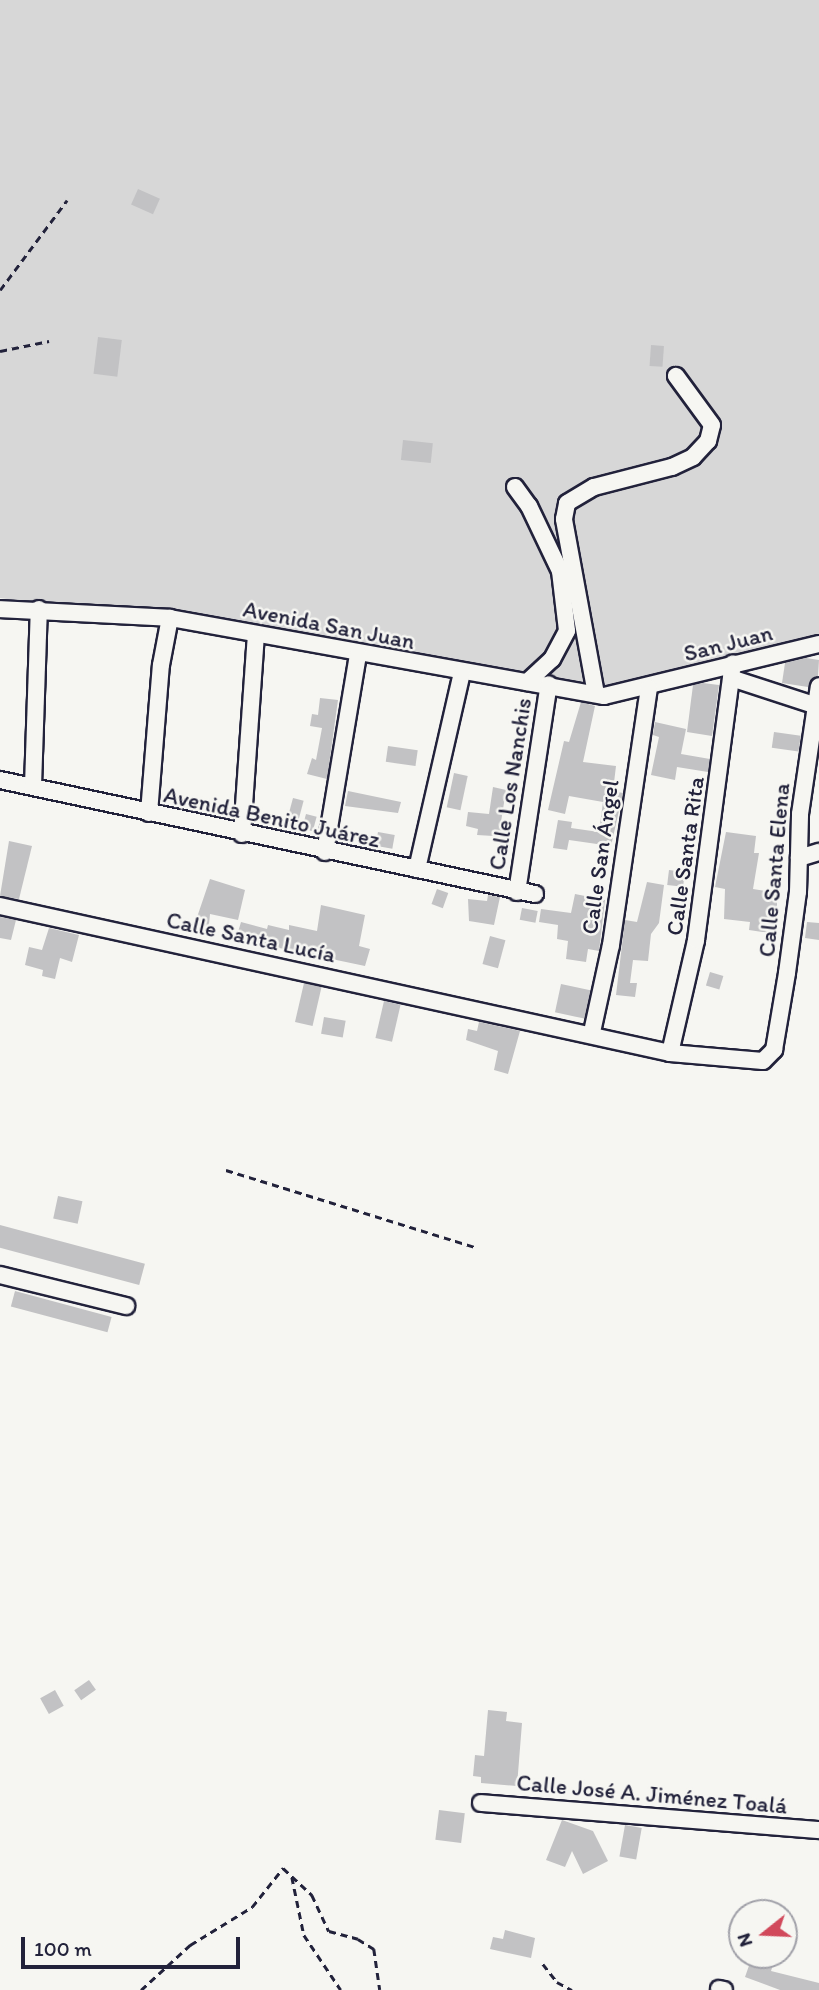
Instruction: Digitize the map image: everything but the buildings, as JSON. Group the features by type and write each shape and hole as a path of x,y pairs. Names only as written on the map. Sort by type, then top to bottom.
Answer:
{"street":[{"path":"596,694 564,519 567,503 594,486 672,467 693,457 708,441 712,425 676,376"},
{"path":"515,487 529,506 560,571 567,631 552,659 527,682"},
{"name":"Avenida San Juan","path":"0,608 170,618 462,673 549,684 596,694 649,688"},
{"path":"33,786 39,610"},
{"path":"149,813 161,665 170,618"},
{"path":"242,834 256,635"},
{"name":"San Juan","path":"649,688 732,671 819,644"},
{"path":"324,852 358,654"},
{"path":"732,671 817,706"},
{"name":"Calle Santa Rita","path":"670,1053 696,940 732,671"},
{"path":"417,869 462,673"},
{"name":"Calle Los Nanchis","path":"517,892 549,684"},
{"name":"Calle Santa Elena","path":"770,1057 788,972 799,858 812,787 819,686"},
{"name":"Calle San Ángel","path":"592,1032 611,945 649,688"},
{"name":"Avenida Benito Juárez","path":"0,780 324,852 535,894"},
{"path":"799,858 819,852"},
{"name":"Calle Santa Lucía","path":"0,906 493,1010 670,1053 744,1062 770,1057"},
{"path":"0,1275 126,1306"},
{"name":"Calle José A. Jiménez Toalá","path":"481,1803 819,1830"}],"path":[{"path":"0,290 67,200"},
{"path":"0,351 49,341"},
{"path":"226,1170 475,1247"},
{"path":"141,1990 190,1945 252,1907 283,1868 312,1895 329,1931 358,1938 374,1950 380,1990"},
{"path":"291,1876 304,1935 341,1990"},
{"path":"543,1964 556,1982 572,1990"}],"shaded area":[{"path":"0,0 819,0 819,646 621,688 0,598"}]}
